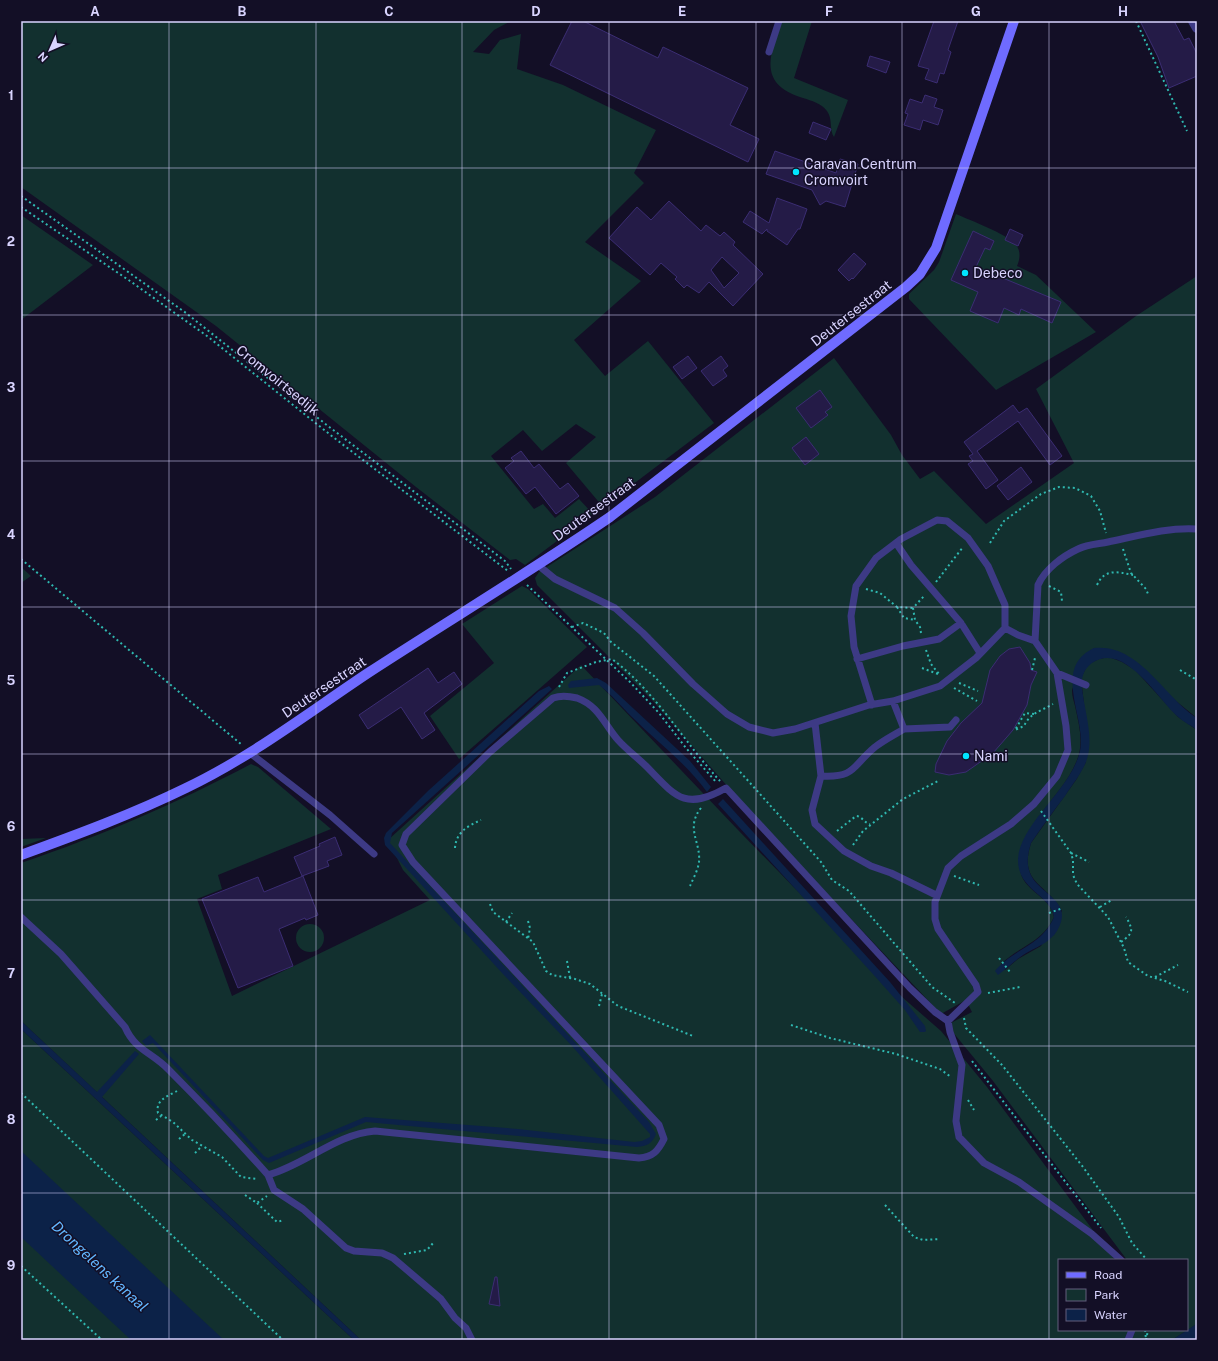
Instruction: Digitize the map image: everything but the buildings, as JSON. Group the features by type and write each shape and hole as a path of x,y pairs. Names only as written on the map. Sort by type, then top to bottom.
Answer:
{"street":[{"name":"Deutersestraat","path":"21,854 72,836 185,789 250,752 610,517 897,294 920,274 932,257 942,233 1014,21"},
{"path":"1192,21 1197,28"}],"lane":[{"path":"769,52 779,21"},
{"path":"538,565 556,579 615,608 643,633 726,714 749,727 773,733 795,729 940,686 980,653 1005,628 1005,605 988,566 970,541 947,520 937,520 896,543 876,558 856,586 851,616 854,647 872,705"},
{"path":"1035,641 1037,596 1041,578 1056,564 1078,548 1152,534 1197,529"},
{"path":"896,543 911,566 961,623 980,653"},
{"path":"858,658 902,646 938,639 961,623"},
{"path":"948,1021 978,992 976,985 938,929 934,911 936,895 945,874 948,868 961,856 1018,818 1041,796 1057,776 1068,750 1057,673 1035,641 1018,635 1005,628"},
{"path":"1057,673 1086,685"},
{"path":"268,1177 285,1170 312,1154 352,1136 364,1132 375,1131 639,1158 648,1157 659,1148 664,1139 655,1119 413,862 402,845 406,834 490,752 553,698 564,696 573,697 592,705 620,742 673,794 687,799 710,798 726,788 910,988 935,1012 948,1021 950,1032 962,1065 956,1127 959,1137 971,1152 984,1163 1019,1182 1092,1234 1120,1259"},
{"path":"893,701 904,729"},
{"path":"821,776 840,776 846,774 854,769 875,748 904,729 950,727 956,720"},
{"path":"815,723 821,776 814,799 812,817 815,824 827,837 849,854 871,866 891,873 936,895"},
{"path":"250,752 336,819 374,854"},
{"path":"21,917 61,954 110,1008 125,1027 130,1038 136,1045 167,1068 186,1088 268,1177 274,1190 302,1209 346,1248 354,1251 382,1253 393,1258 441,1299 455,1318 466,1328 472,1340"}],"path":[{"path":"1136,21 1187,131"},
{"path":"21,196 186,313 328,426 505,561 517,578"},
{"name":"Cromvoirtsedijk","path":"21,207 130,281 207,336 333,438 517,578"},
{"path":"990,543 1004,521 1041,494 1059,487 1075,488 1091,496 1100,510 1106,528 1107,542"},
{"path":"1120,540 1133,575 1146,589 1148,594"},
{"path":"970,541 959,551 931,588 913,608 914,620 920,627 923,642 931,664 945,682 977,701"},
{"path":"21,559 250,752"},
{"path":"1097,585 1104,574 1111,572 1133,575"},
{"path":"856,586 880,593 897,607 904,618 914,620"},
{"path":"1037,596 1042,588 1049,586 1061,592 1062,601"},
{"path":"897,607 913,608"},
{"path":"572,627 583,623 604,633 611,642 654,676 821,862 832,880 849,891 932,987 954,1002 963,1012 966,1028 1002,1065 1083,1167 1119,1217 1132,1243 1146,1259"},
{"path":"553,698 561,680 567,673 596,662 612,659 624,667 662,708 707,768 726,788"},
{"path":"1180,670 1197,680"},
{"path":"1034,714 1025,713 1014,730 1024,726 1028,717 1034,714 1056,702 1061,696"},
{"path":"849,854 858,835 871,824 903,799 940,780"},
{"path":"690,886 699,864 693,825 699,811 710,798"},
{"path":"1038,808 1053,825 1071,852 1073,860 1073,875 1077,884 1108,917 1121,942 1128,962 1148,976 1156,977 1188,992"},
{"path":"827,837 856,816 861,817 866,823 871,824"},
{"path":"455,848 456,840 461,832 481,820"},
{"path":"1071,852 1089,862"},
{"path":"945,874 979,885"},
{"path":"1100,907 1112,900"},
{"path":"490,904 493,912 528,939 536,948 546,971 552,975 570,978 590,984 618,1006 693,1036"},
{"path":"1049,913 1063,908"},
{"path":"506,922 512,913"},
{"path":"1121,942 1130,935 1131,931 1132,926 1126,917"},
{"path":"528,921 530,928 528,939"},
{"path":"999,958 1010,972"},
{"path":"567,961 570,978"},
{"path":"1156,977 1178,965"},
{"path":"978,992 990,993 1020,987"},
{"path":"599,1006 602,994"},
{"path":"791,1025 830,1038 896,1054 940,1069 953,1079 955,1087 960,1090"},
{"path":"186,1088 178,1090 160,1101 157,1109 158,1113 173,1122 185,1134 202,1146 222,1157 241,1177 268,1177"},
{"path":"21,1093 283,1340"},
{"path":"156,1120 161,1116"},
{"path":"179,1139 185,1134"},
{"path":"195,1153 202,1146"},
{"path":"257,1203 274,1190"},
{"path":"244,1195 257,1203 277,1222 284,1220"},
{"path":"885,1205 914,1237 923,1240 940,1239"},
{"path":"393,1258 427,1250 434,1242"},
{"path":"21,1266 102,1340"}],"green space":[{"path":"21,21 511,21 494,30 473,52 489,54 500,40 521,34 517,69 563,85 656,130 634,173 644,183 585,242 641,281 574,340 605,376 648,341 714,423 603,507 566,463 596,437 576,424 542,451 523,430 491,456 534,509 543,504 555,518 579,499 593,514 525,565 516,559 510,560 416,487 216,326 21,187"},
{"path":"781,21 812,21 794,78 848,100 834,137 830,117 825,108 788,92 779,85 773,77 771,57"},
{"path":"956,214 1005,236 1016,245 1019,252 1017,266 1036,275 1096,332 996,390 909,299 909,294 934,270 939,262"},
{"path":"21,215 93,265 21,320"},
{"path":"1197,276 1197,718 1171,697 1139,664 1094,648 1078,676 1072,691 1080,733 1080,747 1077,760 1062,787 1034,824 1026,838 1022,852 1020,868 1022,876 1030,888 1048,904 1054,917 1044,932 1001,964 1005,970 1018,959 1041,946 1062,911 1056,902 1031,875 1028,867 1028,857 1031,843 1076,780 1086,762 1084,704 1081,678 1086,668 1091,663 1099,659 1109,657 1122,662 1135,670 1178,717 1197,730 1197,1324 1188,1330 1188,1259 1126,1259 993,1081 947,1025 972,1012 966,1000 941,1014 750,812 651,699 537,585 535,578 539,572 655,497 834,358 891,435 902,455 920,479 934,471 986,524 1074,463 1036,389 1136,316"},
{"path":"21,567 31,576 21,583"},
{"path":"522,586 528,589 587,647 459,759 430,716 494,663 462,624"},
{"path":"581,665 739,831 894,990 941,1031 987,1087 1114,1259 1058,1259 1058,1331 1186,1331 1172,1340 361,1340 21,1021 21,863 110,830 166,806 251,764 258,767 331,829 218,875 222,889 197,899 232,996 430,900 403,870 388,840"},
{"path":"46,838 21,847 21,839"},
{"path":"310,924 316,925 320,928 323,932 323,944 320,948 316,951 310,952 304,951 300,948 297,944 296,938 297,932 300,928 304,925"},
{"path":"21,1029 354,1340 21,1340"}],"water":[{"path":"1094,648 1110,649 1124,654 1138,662 1173,698 1197,718 1197,730 1177,716 1139,674 1128,665 1116,659 1104,658 1092,663 1087,668 1082,683 1089,734 1086,762 1065,796 1031,843 1028,858 1028,866 1034,880 1056,901 1060,907 1062,914 1061,922 1056,933 1049,940 1021,956 998,975 995,971 1002,963 1035,941 1049,927 1054,917 1052,909 1023,878 1019,869 1018,859 1021,846 1027,832 1057,793 1075,765 1080,751 1081,738 1074,695 1073,681 1075,668 1081,657"},
{"path":"597,678 606,683 690,761 711,787 707,792 681,762 599,685 569,688 568,685 571,681"},
{"path":"549,686 552,689 392,833 390,843 649,1122 656,1134 653,1140 649,1144 637,1147 366,1122 269,1163 263,1160 153,1043 146,1046 142,1041 150,1035 264,1156 268,1158 365,1117 518,1129 634,1142 642,1141 650,1137 650,1134 571,1045 503,974 385,845 384,838 386,833 429,790 539,691"},
{"path":"723,799 890,982 925,1026 925,1032 920,1032 905,1010 718,804"},
{"path":"21,1021 97,1092 135,1051 139,1054 102,1097 361,1340 354,1340 21,1029"},
{"name":"Drongelens kanaal","path":"21,1151 224,1340 131,1340 21,1237"},
{"path":"1197,1324 1197,1340 1172,1340 1188,1331"}],"place":[{"name":"Caravan Centrum Cromvoirt","path":"796,172"},
{"name":"Debeco","path":"965,273"},
{"name":"Nami","path":"966,756"}]}
